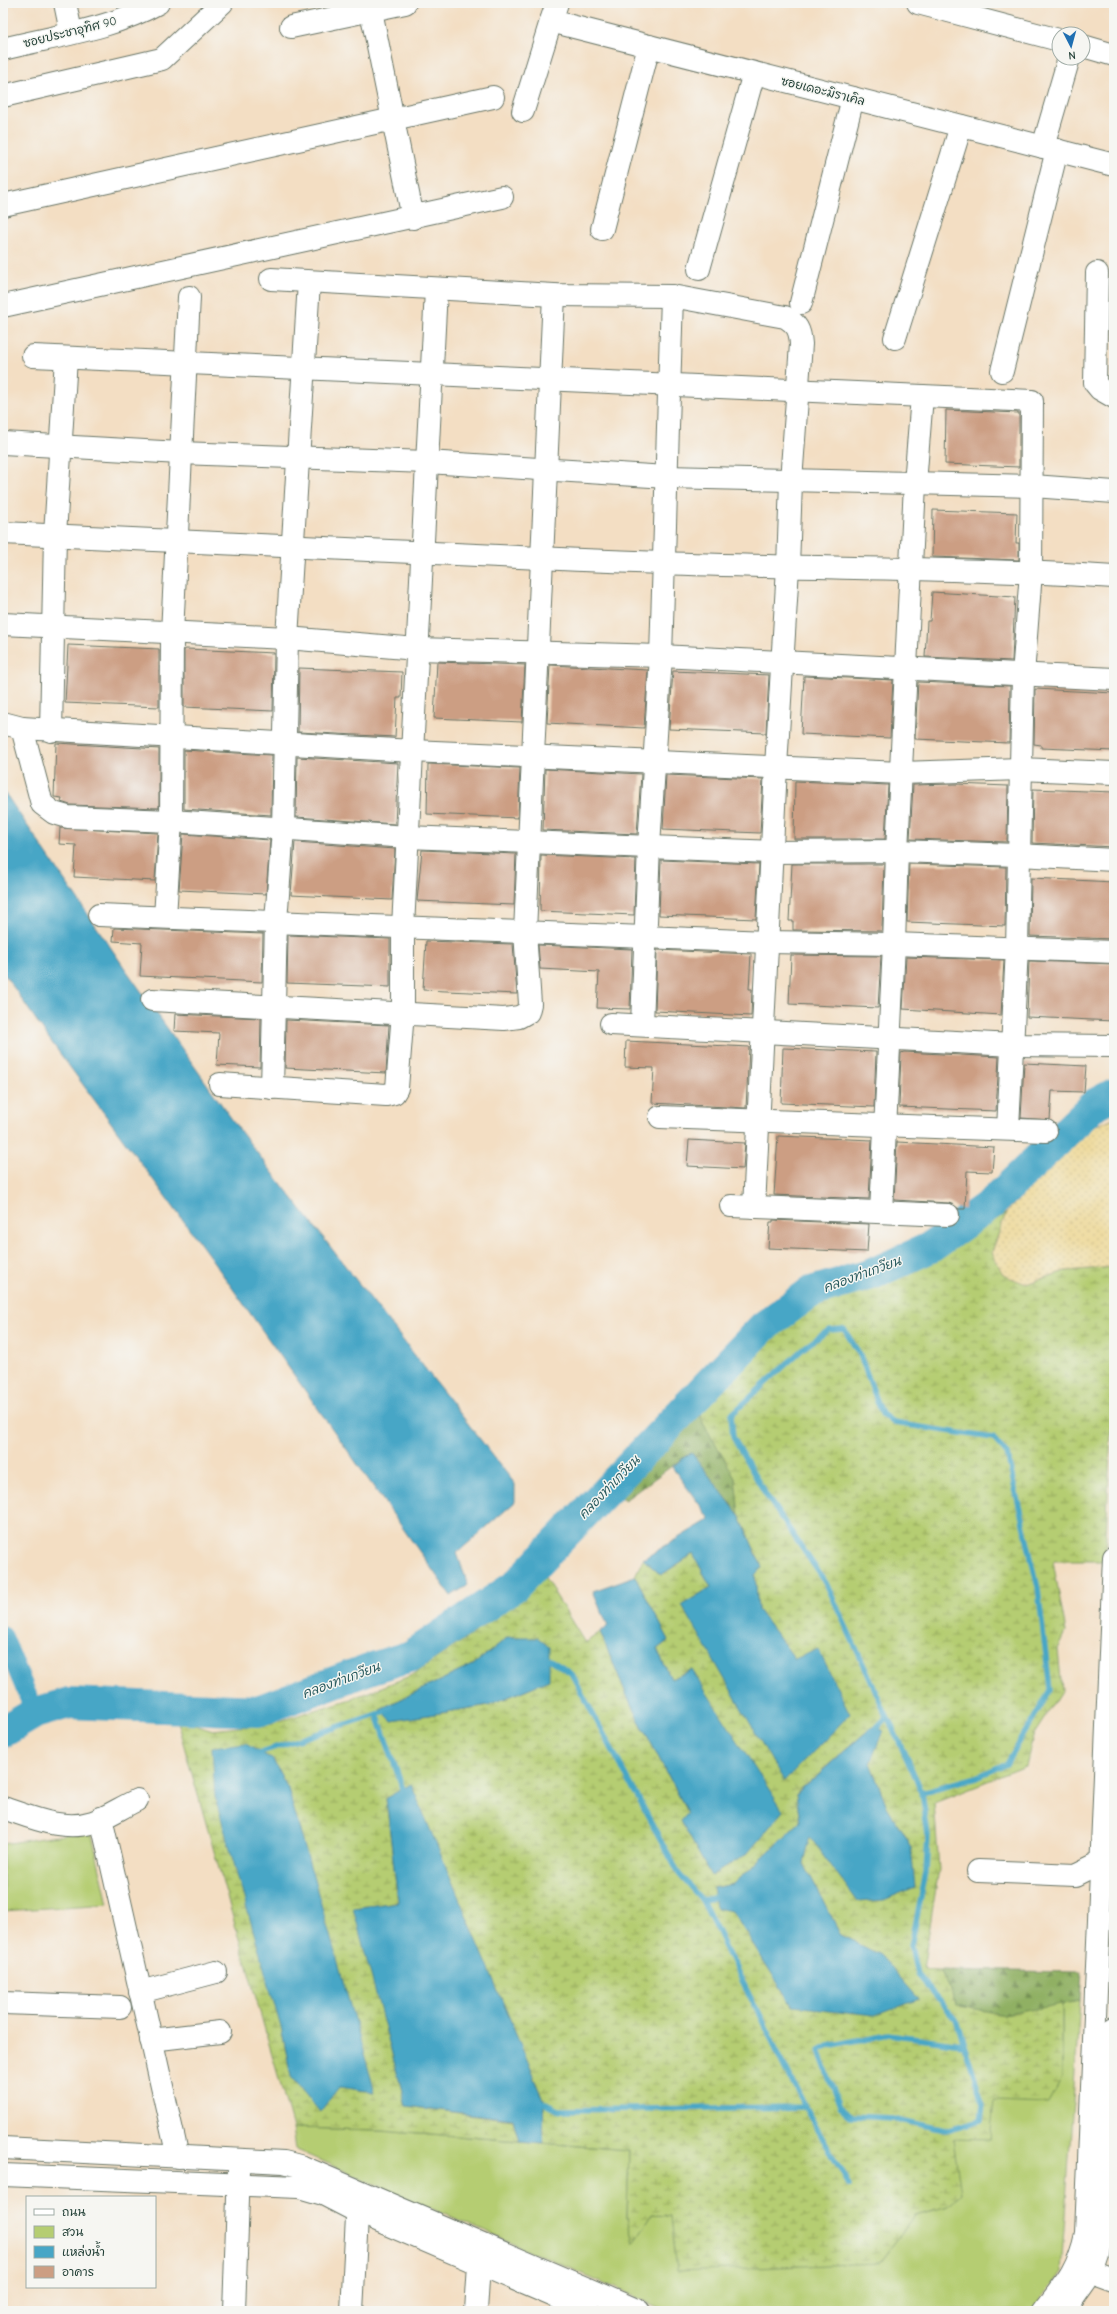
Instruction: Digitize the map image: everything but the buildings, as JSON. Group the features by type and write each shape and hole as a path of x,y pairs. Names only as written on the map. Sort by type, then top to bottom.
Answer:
{"street":[{"path":"65,3 71,32"},
{"name":"ซอยประชาอุทิศ 90","path":"3,49 139,14 158,3"},
{"path":"3,96 162,58 222,3"},
{"path":"292,27 405,3"},
{"path":"918,3 1051,38"},
{"path":"371,11 413,218"},
{"path":"523,111 554,12"},
{"name":"ซอยเดอะมิราเคิล","path":"554,12 649,46 1114,165"},
{"path":"602,228 649,46"},
{"path":"1091,48 1114,55"},
{"path":"1002,371 1067,66"},
{"path":"698,269 754,73"},
{"path":"3,205 493,97"},
{"path":"801,303 853,98"},
{"path":"895,338 961,126"},
{"path":"3,306 413,218 502,197"},
{"path":"271,279 436,290 554,295 672,296 785,317 796,323 800,333 801,344 791,481 783,664 762,1031 760,1120 754,1207"},
{"path":"272,1088 276,1007 276,921 283,829 287,638 294,546 309,282"},
{"path":"1103,285 1095,382 1100,389 1114,396"},
{"path":"220,1084 386,1095 394,1093 398,1081 403,1012 403,927 436,290"},
{"path":"152,1000 403,1012 504,1019 519,1017 528,1012 530,1004 525,932 554,295"},
{"path":"642,1024 649,846 661,656 672,296"},
{"path":"165,917 171,821 172,633 189,298"},
{"path":"33,356 1032,401 1033,486 1031,572 1023,675 1017,948 1008,1129"},
{"path":"51,731 55,535 59,446 66,358"},
{"path":"881,1212 915,484 922,396"},
{"path":"3,443 180,453 427,462 667,477 1033,486 1114,492"},
{"path":"3,533 663,563 788,567 912,568 1031,572 1114,577"},
{"path":"3,624 53,628 287,638 418,648 661,656 783,664 907,668 1114,679"},
{"path":"1114,773 1020,769 901,773 412,751 172,736 51,731 12,726 42,804 54,813 68,817 171,821 408,837 772,852 897,851 1018,854 1114,860"},
{"path":"99,915 767,942 894,944 1114,952"},
{"path":"611,1024 642,1024 1013,1045 1114,1046"},
{"path":"660,1117 1046,1131"},
{"path":"731,1206 948,1215"},
{"path":"1064,2311 1084,2270 1098,2248 1103,2178 1106,2078 1106,1971 1114,1557"},
{"path":"3,1808 49,1823 66,1825 81,1824 101,1818 137,1800"},
{"path":"101,1818 178,2156"},
{"path":"978,1871 1075,1875 1093,1866 1108,1867"},
{"path":"140,1992 216,1972"},
{"path":"3,2003 120,2007"},
{"path":"1106,2078 1114,2027"},
{"path":"151,2040 220,2032"},
{"path":"3,2148 284,2162 303,2167 358,2201 592,2305 639,2311"},
{"path":"234,2311 240,2161"},
{"path":"3,2175 299,2187 323,2194 358,2201"},
{"path":"352,2311 358,2201"},
{"path":"476,2311 482,2255"},
{"path":"1084,2270 1114,2281"},
{"path":"1044,2311 1084,2270"}],"green space":[{"path":"1006,1213 992,1252 1026,1284 1065,1271 1114,1267 1114,1362 1105,1561 1053,1561 1066,1632 1058,1649 1062,1691 1033,1736 1026,1766 934,1802 939,1869 923,1969 939,1970 957,2005 1004,2015 1062,2004 1062,2078 1049,2103 994,2101 990,2140 953,2139 961,2193 949,2206 915,2215 879,2263 677,2271 671,2216 651,2215 633,2244 627,2217 629,2150 543,2143 544,2100 411,1785 386,1799 398,1902 354,1908 406,2106 513,2120 519,2141 381,2130 293,2128 176,1718 213,1730 273,1723 351,1699 410,1676 474,1633 541,1571 585,1643 600,1632 631,1705 688,1813 711,1875 691,1670 671,1679 657,1649 669,1640 635,1576 643,1559 661,1575 693,1554 711,1587 682,1605 795,1659 758,1610 755,1575 762,1567 739,1515 735,1477 703,1423 701,1412 793,1316 830,1295 928,1263","holes":["508,1637 549,1680 489,1705 392,1721 380,1709 473,1665","873,1726 882,1731 870,1763 888,1809 911,1847 809,1837 803,1862 841,1935 880,1955 793,2007 732,1911 713,1888 734,1884 800,1822 796,1793","273,1760 288,1789 374,2092 291,2077 282,2031"]},
{"path":"701,1412 703,1423 735,1477 739,1515 691,1452 625,1500 610,1490 687,1416"},
{"path":"91,1831 108,1904 3,1911 3,1844"},
{"path":"939,1970 1082,1972 1080,2001 1004,2015 957,2005"},
{"path":"1080,2001 1061,2272 1033,2311 668,2311 296,2150 293,2128 381,2130 629,2150 627,2217 633,2243 651,2215 671,2216 879,2263 915,2215 949,2206 953,2139 994,2101 1062,2078 1062,2004"}],"sand":[{"path":"1114,1118 1114,1267 1065,1271 1026,1284 1003,1275 992,1252 1006,1213 1062,1149 1088,1129"}],"water":[{"path":"3,790 124,967 241,1132 515,1484 515,1502 457,1553 468,1585 451,1596 208,1254 47,1036 3,972"},
{"path":"691,1452 739,1515 762,1567 755,1575 758,1610 795,1659 818,1649 850,1714 784,1782 682,1605 711,1587 693,1554 661,1575 643,1559 710,1519 672,1467"},
{"path":"635,1576 669,1640 657,1649 671,1679 692,1670 783,1811 747,1854 711,1876 681,1821 688,1813 631,1705 600,1632 608,1626 593,1591"},
{"path":"508,1637 537,1637 549,1647 549,1680 489,1705 392,1721 380,1709 473,1665"},
{"path":"873,1726 883,1731 870,1763 888,1809 911,1847 915,1887 884,1900 858,1902 810,1837 803,1862 841,1935 880,1955 919,1999 875,2016 793,2007 732,1911 716,1908 713,1888 734,1884 800,1822 796,1794"},
{"path":"246,1743 273,1760 288,1789 375,2092 339,2087 320,2112 291,2077 282,2031 215,1797 212,1747"},
{"path":"411,1784 544,2100 543,2143 519,2141 513,2119 406,2106 353,1908 398,1902 386,1798"}],"waterway":[{"name":"คลองท่าเกวียน","path":"3,1732 35,1713 69,1703 258,1711 369,1669 411,1656 515,1586 763,1327 811,1292 872,1274 931,1247 992,1203 1095,1104 1114,1094"},
{"path":"922,1792 977,1777 1007,1763 1050,1690 1038,1588 1007,1454 993,1438 894,1423 882,1414 860,1355 844,1329 829,1330 805,1347 731,1415 733,1437 766,1495 826,1583 922,1792 928,1835 926,1873 911,1946 917,1975 956,2019 983,2104 981,2120 945,2130 892,2118 851,2116 840,2107 819,2051 828,2046 888,2034 963,2044"},
{"path":"3,1636 35,1713"},
{"path":"544,1656 571,1673 679,1874 702,1900 721,1897"},
{"path":"255,1754 389,1710"},
{"path":"377,1714 405,1795"},
{"path":"872,1732 887,1717"},
{"path":"538,2100 558,2110 805,2107 702,1900"},
{"path":"805,2107 849,2185"}]}
